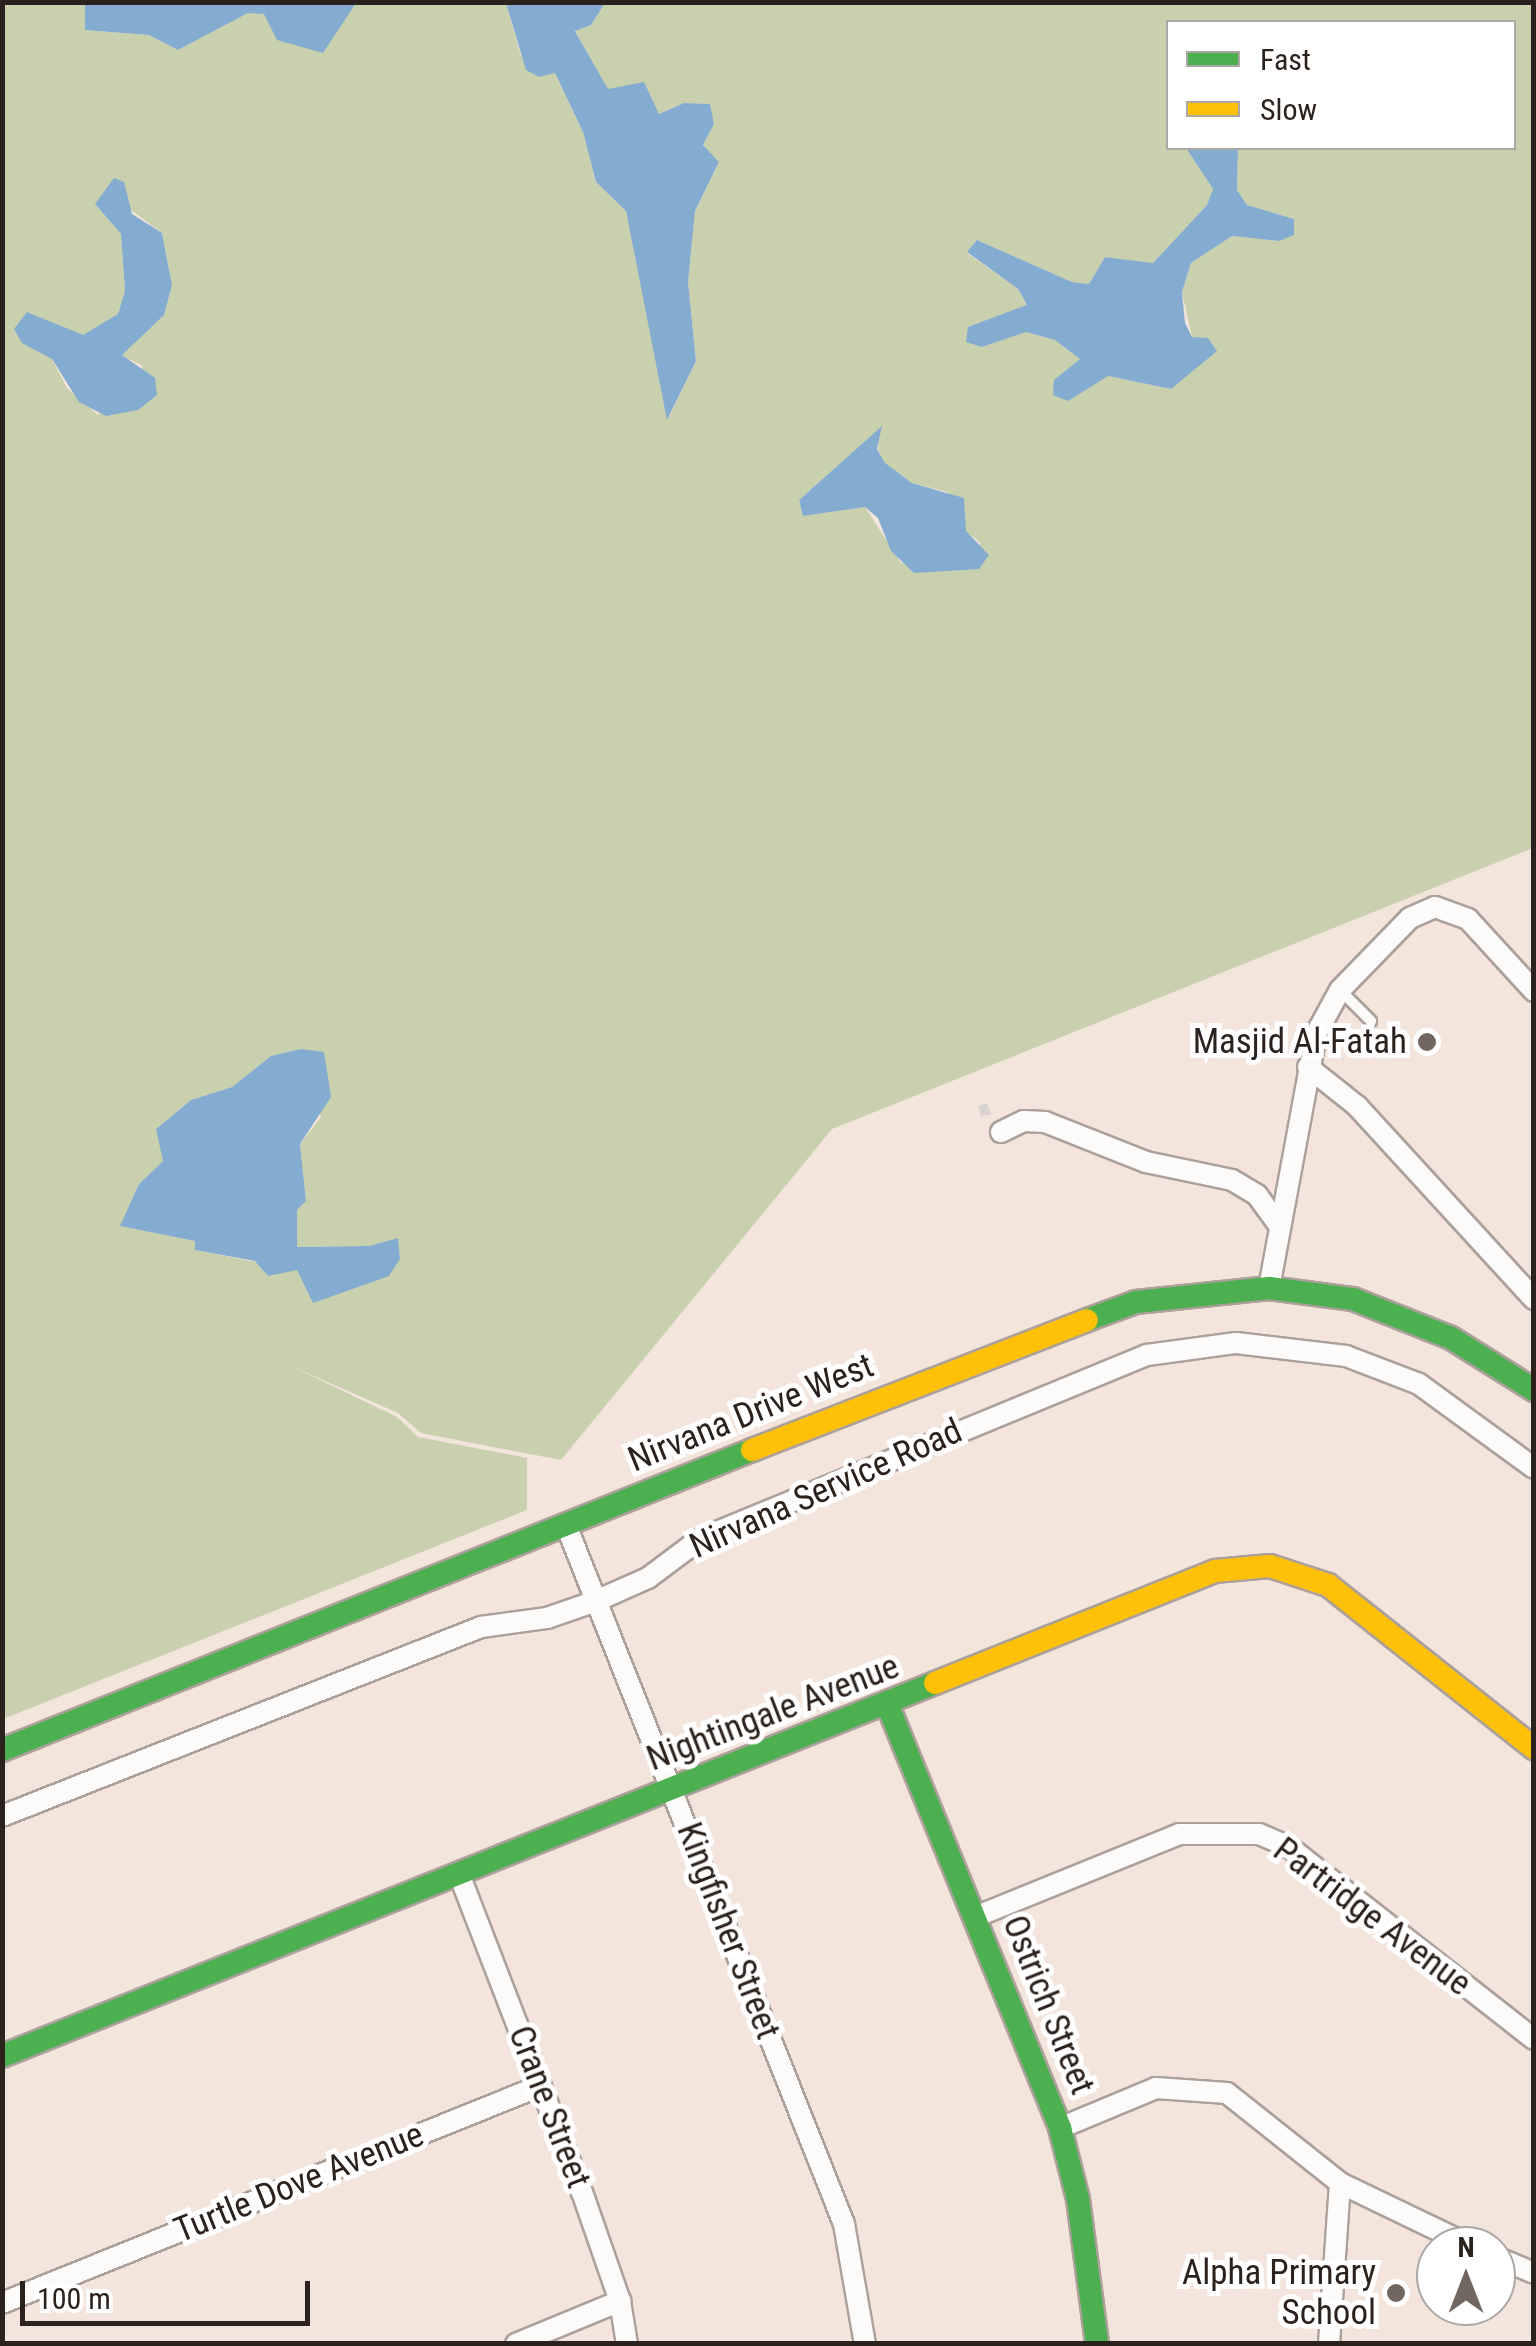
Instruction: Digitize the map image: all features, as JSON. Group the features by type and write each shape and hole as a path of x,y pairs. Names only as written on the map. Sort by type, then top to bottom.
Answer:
{"street":[{"path":"1269,1288 1308,1067 1321,1018 1340,990 1410,918 1436,907 1468,918 1534,991"},
{"path":"1308,1067 1357,1106 1534,1299"},
{"path":"1001,1132 1024,1121 1044,1122 1146,1162 1232,1180 1257,1195 1278,1224"},
{"name":"Nirvana Drive West","path":"2,1750 1093,1314 1170,1295 1269,1288 1353,1299 1407,1318 1534,1390"},
{"name":"Nirvana Service Road","path":"2,1816 481,1626 547,1618 596,1601 648,1578 726,1528 1102,1368 1186,1346 1290,1345 1385,1370 1456,1406 1534,1468"},
{"name":"Kingfisher Street","path":"566,1525 844,2224 866,2344"},
{"name":"Nightingale Avenue","path":"2,2056 888,1706 1215,1571 1270,1566 1328,1585 1534,1748"},
{"name":"Ostrich Street","path":"888,1706 1060,2128 1078,2199 1096,2344"},
{"name":"Partridge Avenue","path":"975,1918 1180,1834 1260,1834 1289,1847 1534,2038"},
{"name":"Crane Street","path":"459,1874 620,2301 627,2344"},
{"name":"Turtle Dove Avenue","path":"2,2303 540,2086"},
{"path":"1060,2128 1156,2088 1203,2087 1250,2106 1340,2183 1429,2226"},
{"path":"1330,2344 1340,2183"},
{"path":"516,2344 620,2301"}],"lane":[{"path":"1340,990 1372,1020"}],"green space":[{"path":"3,3 85,3 86,30 149,35 178,50 248,13 346,13 356,3 506,3 521,56 555,73 583,132 596,182 626,211 668,419 696,361 688,282 695,211 719,163 703,145 714,124 709,104 684,103 659,114 608,90 575,30 591,25 605,3 1533,3 1533,848 832,1129 561,1460 421,1433 398,1413 289,1365 397,1417 418,1437 527,1458 527,1510 3,1719","holes":["1166,20 1516,20 1516,150 1238,150 1237,190 1247,205 1294,219 1279,241 1232,236 1191,263 1182,292 1192,337 1171,389 1108,376 1055,340 1026,332 982,347 968,327 1027,306 1018,289 967,253 977,240 1072,282 1089,284 1105,257 1153,263 1207,205 1213,189 1187,150 1166,150","124,183 127,207 162,233 172,285 164,315 121,355 143,366 98,415 67,388 27,312 83,336 118,314 125,291 121,234 95,204","881,427 878,449 884,463 912,483 948,492 966,532 980,542 979,569 901,563 865,507 803,516 799,500","301,1049 321,1117 300,1144 306,1201 297,1210 297,1247 369,1246 398,1239 400,1259 297,1270 195,1250 195,1241 121,1226 139,1184 163,1161 157,1128 191,1100 232,1087 271,1056"]}],"water":[{"path":"85,2 356,3 323,53 277,40 264,14 248,13 178,50 149,35 85,30"},
{"path":"506,3 605,3 591,25 575,31 608,89 644,82 659,114 684,103 710,104 714,124 703,145 719,162 695,211 688,282 696,361 667,420 626,211 596,182 583,132 555,73 539,77 526,70"},
{"path":"1187,150 1238,150 1237,190 1247,205 1294,219 1294,235 1279,241 1232,236 1191,263 1182,292 1185,323 1192,337 1208,338 1217,351 1171,389 1108,376 1068,401 1053,395 1054,380 1080,359 1055,340 1026,332 982,347 966,342 968,327 1027,305 1018,289 967,252 977,240 1072,282 1089,284 1105,257 1153,263 1207,205 1213,189"},
{"path":"114,178 124,182 132,214 162,233 172,285 164,315 122,355 155,378 157,395 138,410 106,416 79,402 52,359 22,343 14,329 27,312 83,335 118,314 125,291 121,234 95,204"},
{"path":"882,426 877,449 885,463 912,483 964,498 966,531 989,555 979,569 914,573 891,551 878,518 865,507 803,516 799,500"},
{"path":"301,1049 324,1052 331,1097 300,1144 306,1201 297,1210 297,1247 369,1246 398,1238 400,1259 389,1276 313,1303 297,1270 268,1276 255,1261 195,1250 195,1241 120,1226 139,1184 163,1161 156,1129 191,1100 232,1087 271,1056"}],"building":[{"path":"987,1103 991,1114 981,1116 978,1106"}],"traffic: fast":[{"path":"1087,1320 1136,1302 1269,1288 1353,1299 1451,1338 1534,1390"},
{"path":"2,1750 752,1450"},
{"path":"2,2056 935,1683"},
{"path":"888,1706 1060,2128 1078,2199 1097,2344"}],"traffic: slow":[{"path":"752,1450 1087,1320"},
{"path":"935,1683 1215,1571 1270,1566 1328,1585 1534,1748"}],"place":[{"name":"Masjid Al-Fatah","path":"1427,1042"},
{"name":"Alpha Primary School","path":"1396,2293"}]}
